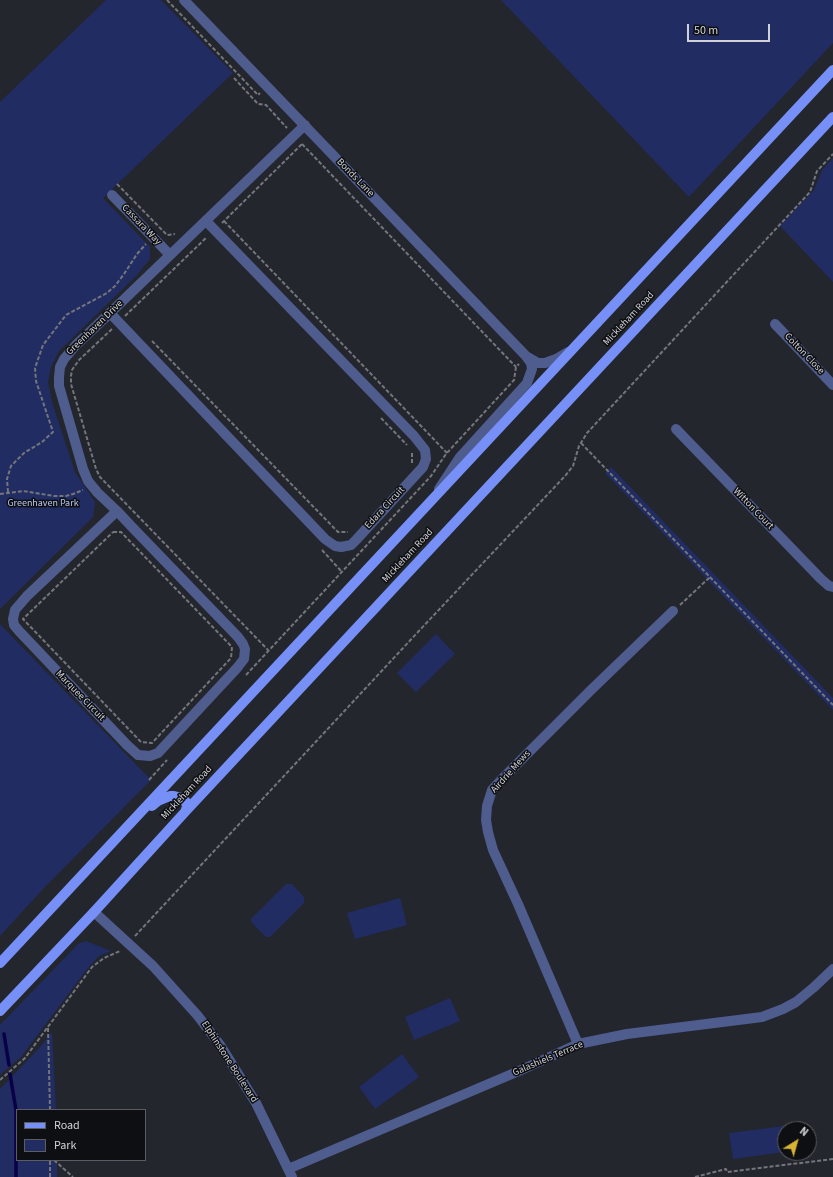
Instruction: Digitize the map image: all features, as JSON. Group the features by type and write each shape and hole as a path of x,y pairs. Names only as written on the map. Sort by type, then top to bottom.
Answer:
{"main road":[{"path":"0,963 433,497 833,70"},
{"name":"Mickleham Road","path":"0,1011 94,912 185,812 833,117"},
{"path":"122,832 158,801 165,797 174,796 184,800 187,804 185,812"}],"street":[{"name":"Bonds Lane","path":"184,0 526,356"},
{"name":"Greenhaven Drive","path":"238,637 91,484 83,469 61,394 58,377 62,364 67,355 305,125"},
{"name":"Cassara Way","path":"112,195 170,255"},
{"name":"Edara Circuit","path":"110,314 328,541 335,546 341,547 348,546 356,540 422,467 426,460 424,450 408,430 206,221"},
{"name":"Colton Close","path":"774,324 833,385"},
{"path":"526,356 538,363 545,363 556,359 572,348"},
{"path":"433,497 460,457 528,383 532,369 531,363 526,356"},
{"name":"Witton Court","path":"676,429 820,579 829,586 833,587"},
{"name":"Marquee Circuit","path":"117,511 27,596 15,610 12,619 14,625 19,631 133,751 138,755 145,756 152,756 158,753 237,668 244,659 245,652 243,644 238,637"},
{"name":"Airdrie Mews","path":"578,1044 518,904 493,850 487,826 487,806 492,790 505,776 673,611"},
{"name":"Elphinstone Boulevard","path":"94,912 153,966 220,1045 256,1103 290,1173"},
{"name":"Galashiels Terrace","path":"290,1173 578,1044 627,1034 762,1017 796,1002 833,969"}],"path":[{"path":"167,0 258,95 267,87"},
{"path":"234,78 258,104 266,106 516,366"},
{"path":"269,651 100,477 96,469 71,384 71,376 72,370 79,360 302,144"},
{"path":"0,1080 25,1058 92,967 104,958 121,950 128,943 411,638 565,476 573,466 581,443 587,433 810,192 817,172 833,154"},
{"path":"117,184 167,235 174,235 180,230"},
{"path":"224,221 446,453"},
{"path":"149,337 338,532 348,532"},
{"path":"242,679 431,476 446,453 514,380 516,366 526,356"},
{"path":"380,418 413,452 413,462 408,468"},
{"path":"581,443 833,705"},
{"path":"0,494 23,491 54,496 66,496 79,492 100,477"},
{"path":"113,532 121,532 232,647 231,658 152,742 141,742 23,619 113,532"},
{"path":"673,611 710,577"},
{"path":"149,780 168,759"},
{"path":"48,1027 50,1109"},
{"path":"695,1177 726,1169 727,1172 833,1159"},
{"path":"50,1161 50,1177"},
{"path":"55,1161 73,1177"}],"green space":[{"name":"Greenhaven Park","path":"106,0 161,0 233,73 103,198 150,247 150,259 137,275 59,351 51,367 48,382 52,402 75,472 95,502 93,517 0,609 0,102"},
{"path":"501,0 833,0 833,43 689,197"},
{"path":"833,158 833,282 780,226 814,190 822,170"},
{"path":"611,467 833,698 833,710 605,473"},
{"path":"0,624 151,780 44,888 0,936"},
{"path":"436,634 455,654 416,692 397,673"},
{"path":"286,884 292,884 304,897 304,903 270,937 266,937 251,922 251,919"},
{"path":"400,898 407,925 355,939 347,913"},
{"path":"86,941 111,951 99,956 88,968 21,1057 0,1075 0,1025 78,944"},
{"path":"450,998 460,1021 414,1040 405,1017"},
{"path":"52,1032 56,1109 16,1109 16,1161 57,1161 57,1177 0,1177 0,1089 41,1046"},
{"path":"402,1054 419,1077 375,1109 359,1087"},
{"path":"777,1127 777,1153 733,1159 729,1133"}],"waterway":[{"path":"4,1034 9,1065"},
{"path":"10,1074 16,1110 16,1177"}]}
